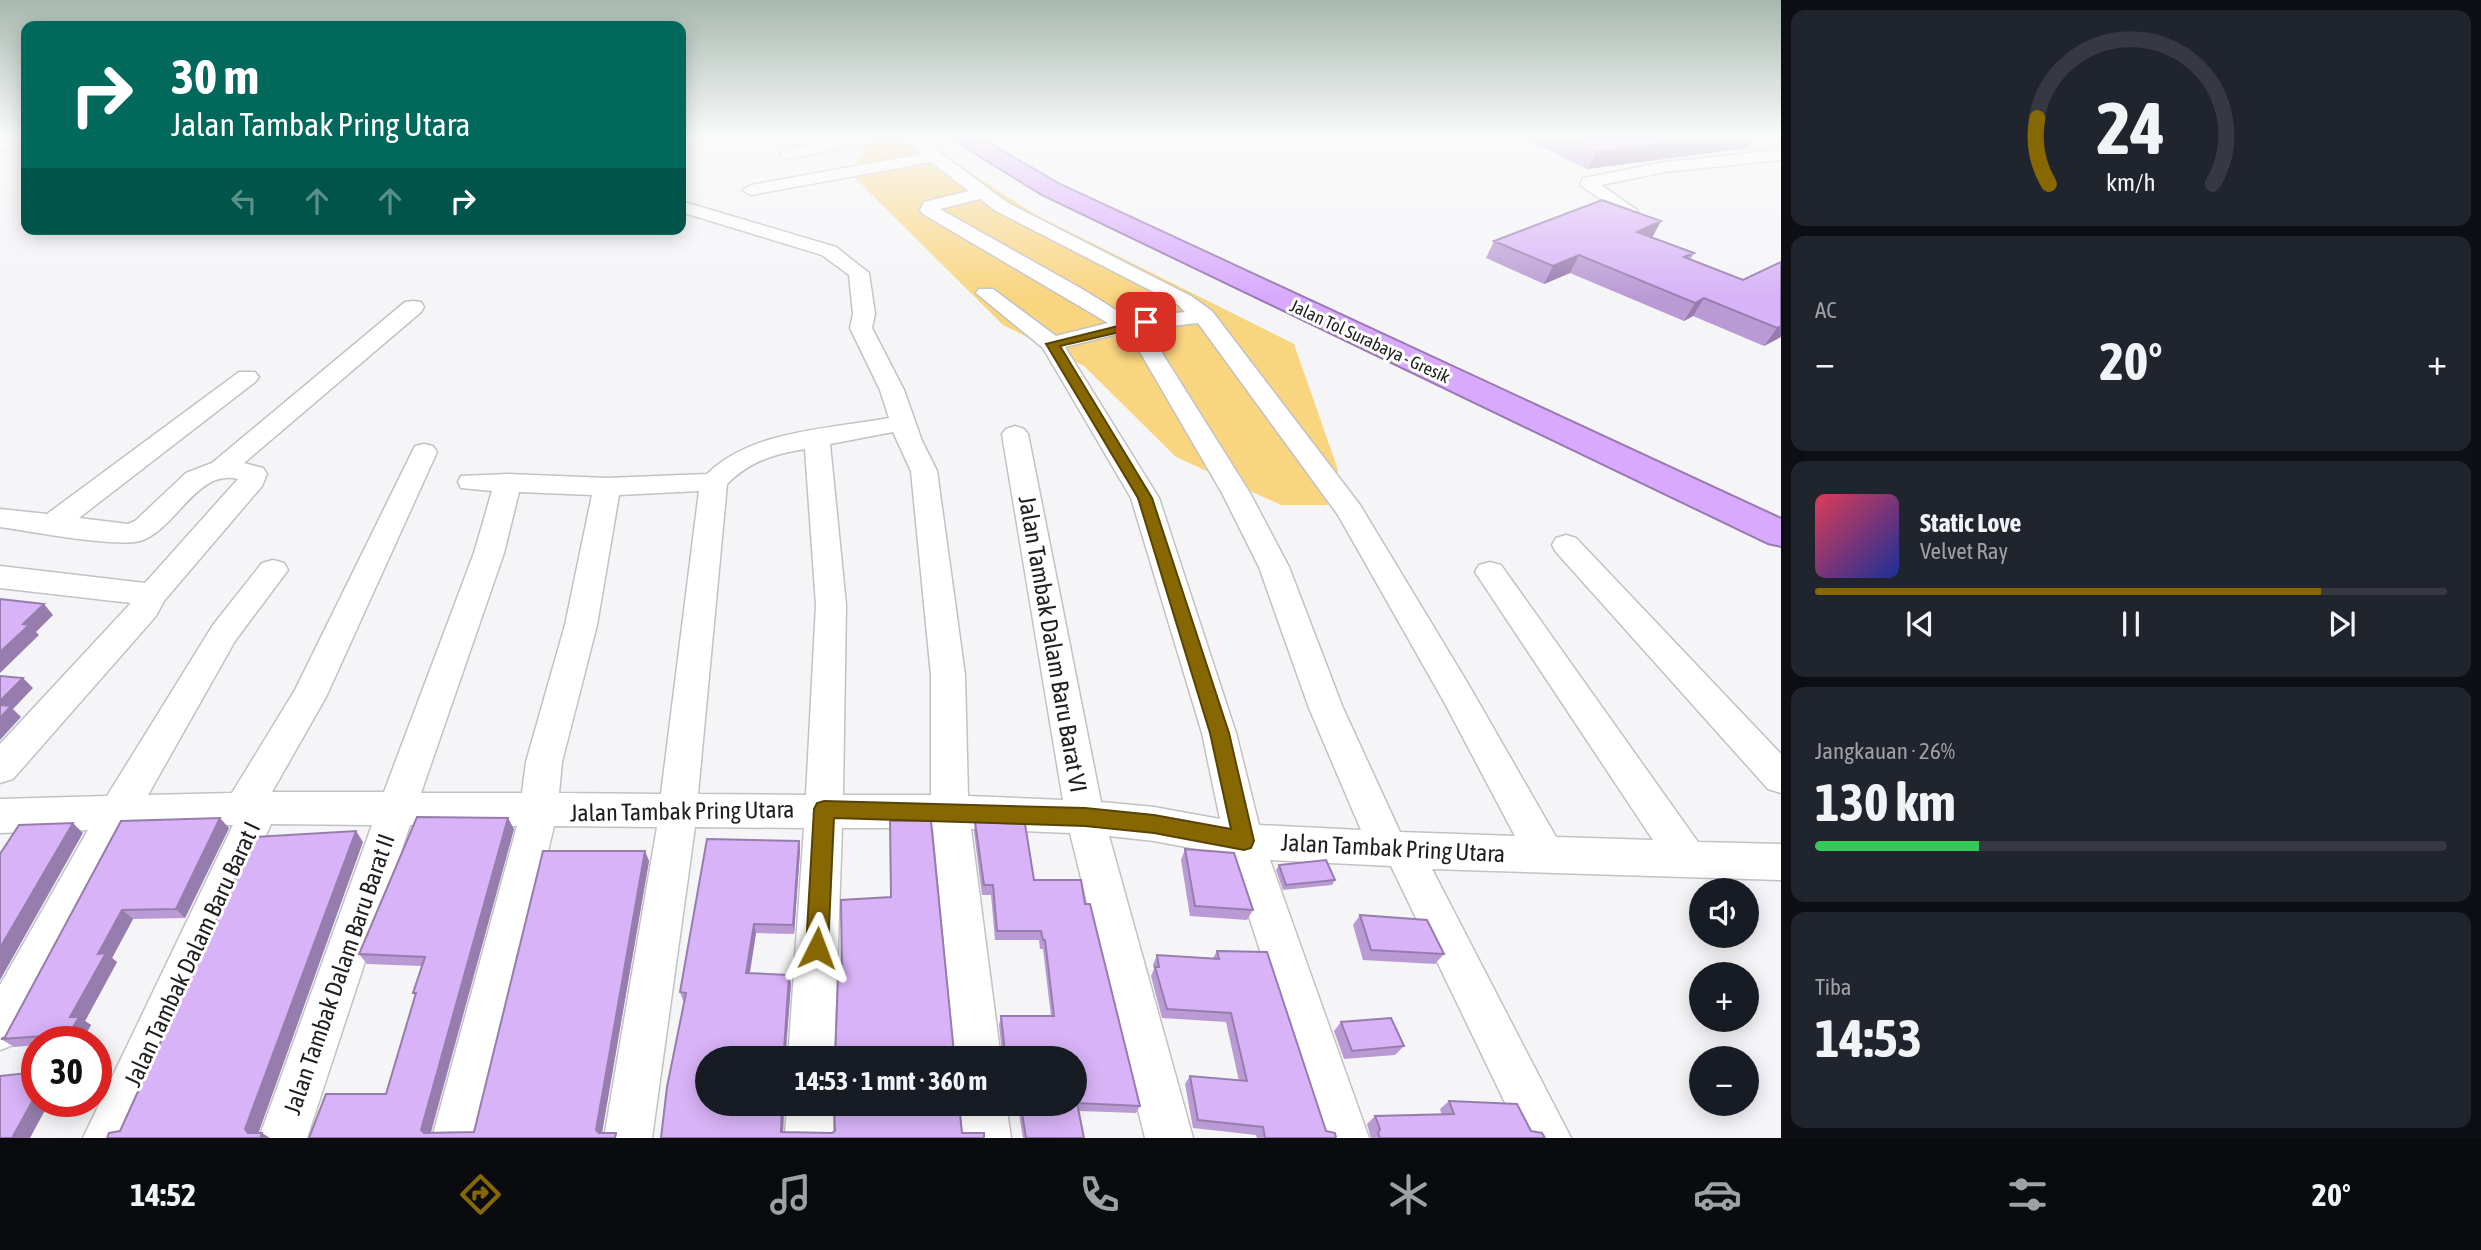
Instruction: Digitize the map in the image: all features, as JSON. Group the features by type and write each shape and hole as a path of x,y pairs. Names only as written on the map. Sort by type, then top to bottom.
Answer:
{"highway":[{"name":"Jalan Tol Surabaya - Gresik","path":"1054,191 1781,534"},
{"name":"Jalan Tol Surabaya - Gresik","path":"1091,191 1124,209 1781,512"}],"street":[{"path":"1599,191 1628,210 1626,220"},
{"path":"1545,855 1455,691 1350,511 1204,316 1184,300 1002,207 985,192 930,206 929,210 1128,325 1142,336 1236,493 1274,567 1326,708 1395,849 1547,1138"},
{"path":"686,208 828,251 859,273 863,314 861,328 892,390 924,471 950,693 950,812 977,1046"},
{"path":"986,293 1052,344 1145,498 1219,733 1244,841 1345,1138"},
{"path":"0,518 51,526 137,532 196,478 220,470 413,307"},
{"path":"1052,344 1128,325 1204,316"},
{"path":"51,526 247,377"},
{"path":"628,1138 678,811 715,482 733,463 766,448 903,423"},
{"name":"Jalan Tambak Dalam Baru Barat VI","path":"1015,434 1085,817 1169,1138"},
{"path":"812,1046 831,605 817,438"},
{"name":"Jalan Tambak Dalam Baru Barat I","path":"107,1138 251,808 309,697 424,452"},
{"path":"0,768 145,608 152,595 252,480 254,474 220,470"},
{"path":"471,482 607,486 715,482"},
{"name":"Jalan Tambak Dalam Baru Barat II","path":"283,1138 396,810 489,553 508,482"},
{"path":"456,1138 539,812 544,762 580,625 607,486"},
{"path":"1566,545 1781,778"},
{"path":"0,1028 118,812 224,633 273,570"},
{"path":"1490,572 1688,859"},
{"path":"0,577 152,595"},
{"name":"Jalan Tambak Pring Utara","path":"0,816 251,808 539,812 824,809 950,812 1085,817 1165,826 1244,841 1545,855 1781,862"},
{"path":"809,1138 810,1116"},
{"path":"984,1116 987,1138"}],"shaded area":[{"path":"868,191 999,191 1038,216 1294,344 1338,470 1327,505 1281,505 1176,457 1084,366 1003,325"}],"building":[{"path":"1602,200 1661,221 1637,232 1694,253 1684,257 1743,280 1781,262 1781,326 1777,328 1704,298 1695,303 1579,255 1553,266 1494,241"},
{"path":"0,599 44,604 23,624 29,625 0,652"},
{"path":"0,676 23,678 0,701"},
{"path":"0,705 11,706 0,718"},
{"path":"417,817 508,818 421,1130 424,1133 474,1132 543,851 645,851 596,1130 599,1133 616,1133 615,1138 309,1138 326,1094 386,1094 425,957 359,954"},
{"path":"220,818 176,909 122,910 98,954 106,953 70,1017 79,1017 74,1026 21,1026 21,1038 1,1039 5,1037 121,821"},
{"path":"890,821 931,821 953,1046 835,1046 838,977 842,974 841,900 891,897"},
{"path":"975,822 1025,824 1034,880 1081,880 1085,904 1090,904 1140,1106 1087,1103 1087,1046 1004,1046 1001,1016 1054,1016 1045,940 1041,931 997,931 993,885 984,885"},
{"path":"73,823 0,948 0,854 19,825"},
{"path":"356,831 245,1129 248,1133 262,1133 260,1138 107,1138 109,1133 120,1131 254,837"},
{"path":"707,839 799,841 793,925 754,924 746,973 789,975 784,1046 695,1046 695,1116 782,1116 781,1132 832,1133 835,1131 834,1116 960,1116 962,1133 984,1133 984,1138 661,1138 667,1087 686,993 680,992"},
{"path":"1185,849 1234,853 1253,910 1195,906"},
{"path":"1326,860 1335,880 1286,885 1279,865"},
{"path":"1360,915 1427,920 1444,954 1371,950"},
{"path":"1217,951 1267,952 1326,1131 1335,1133 1336,1138 1265,1138 1263,1127 1198,1120 1190,1076 1247,1081 1231,1013 1167,1009 1155,967 1159,967 1157,955 1219,959"},
{"path":"1391,1018 1404,1046 1352,1051 1341,1022"},
{"path":"21,1074 21,1117 24,1117 12,1138 0,1138 0,1076"},
{"path":"1449,1101 1517,1104 1531,1131 1542,1133 1545,1138 1380,1138 1375,1116 1454,1114"},
{"path":"1023,1116 1080,1116 1084,1138 1026,1138"}],"route":[{"path":"817,948 824,809 1085,817 1154,824 1244,841 1219,733 1145,498 1052,344 1146,322"}]}
